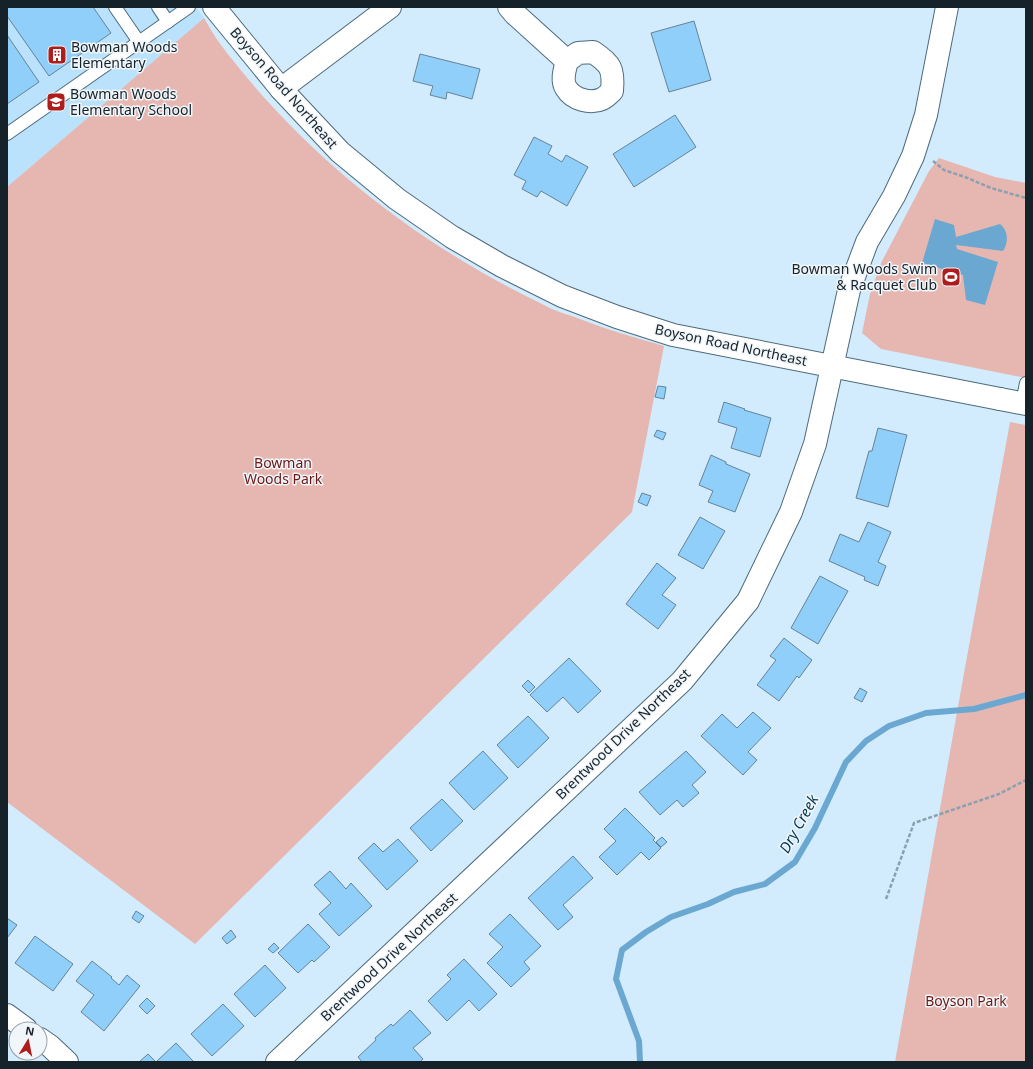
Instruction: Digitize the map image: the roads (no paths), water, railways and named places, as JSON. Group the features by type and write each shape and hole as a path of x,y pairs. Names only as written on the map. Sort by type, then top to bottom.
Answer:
{"street":[{"name":"Boyson Road Northeast","path":"214,7 281,89 340,152 397,199 452,237 502,266 562,296 617,317 674,335 1000,399 1025,397"},
{"path":"281,89 390,7"},
{"path":"509,7 567,61"},
{"name":"Brentwood Drive Northeast","path":"277,1062 682,681 748,601 792,512 815,444 849,290 867,242 894,196 915,148 926,115 947,7"},
{"path":"7,1015 15,1021"},
{"path":"48,1046 67,1062"}],"lane":[{"path":"115,7 139,42"},
{"path":"158,7 168,22"},
{"path":"7,134 190,7"}],"waterway":[{"name":"Dry Creek","path":"640,1062 639,1041 616,979 622,950 646,932 671,917 708,904 734,892 765,884 795,862 815,828 846,762 866,741 889,726 926,713 974,709 1026,695"}],"place":[{"name":"Bowman Woods Elementary","path":"57,55"},
{"name":"Bowman Woods Elementary School","path":"56,102"},
{"name":"Bowman Woods Swim & Racquet Club","path":"951,277"}],"park label":[{"name":"Bowman Woods Park","path":"283,472"},
{"name":"Boyson Park","path":"966,1001"}]}
